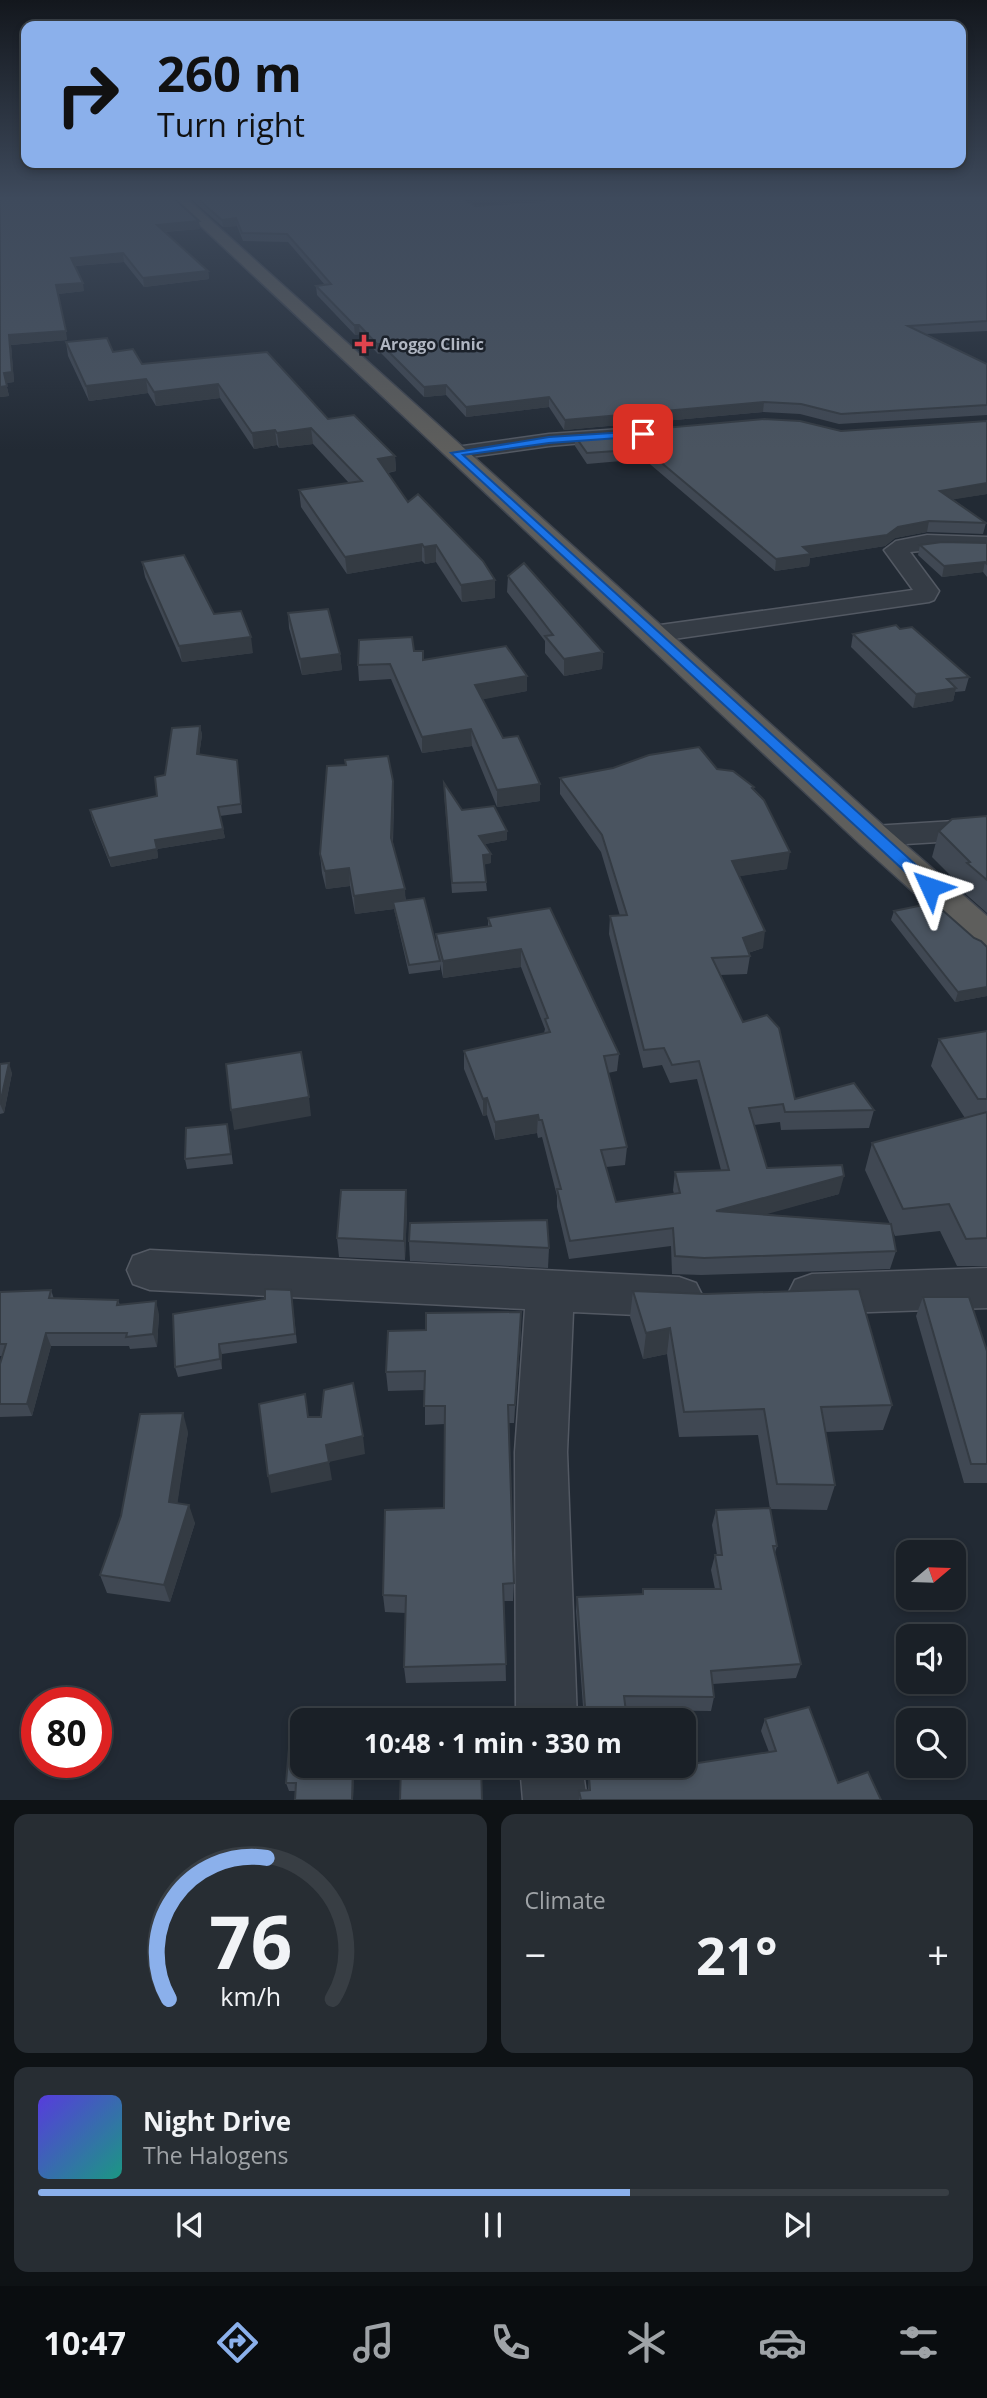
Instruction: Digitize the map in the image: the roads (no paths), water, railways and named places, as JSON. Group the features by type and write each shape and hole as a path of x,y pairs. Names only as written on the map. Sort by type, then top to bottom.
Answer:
{"highway":[{"path":"270,282 873,836 987,937"}],"street":[{"path":"456,453 549,440 643,434"},
{"path":"653,634 920,597 925,595 926,591 896,550 902,546 923,543 987,544"},
{"path":"873,836 987,828"},
{"path":"150,1270 715,1297"},
{"path":"769,1296 987,1288"},
{"path":"547,1708 541,1452 550,1290"},
{"path":"552,1778 555,1800"}],"place":[{"name":"Aroggo Clinic","path":"364,344"}]}
